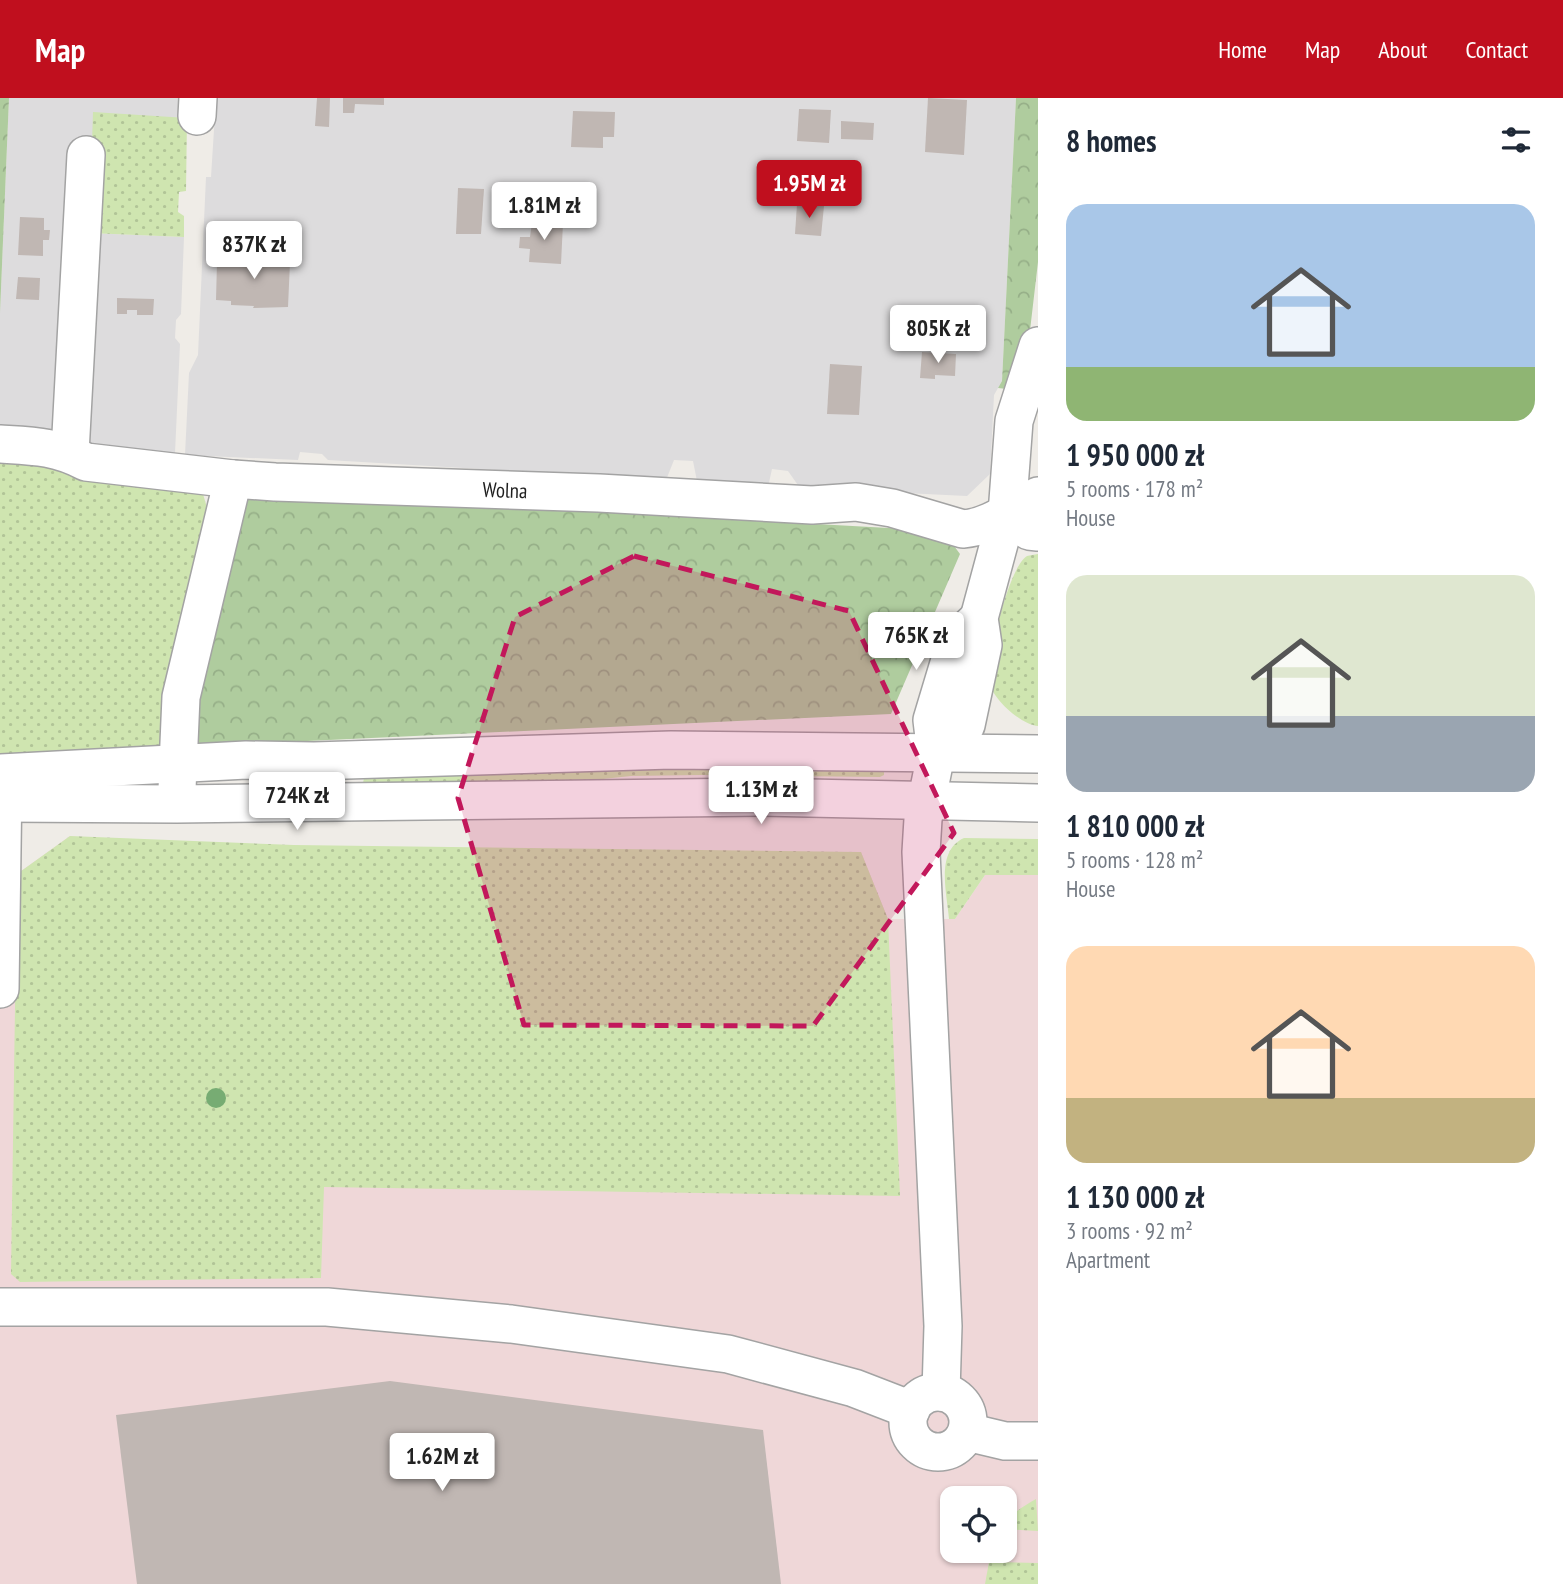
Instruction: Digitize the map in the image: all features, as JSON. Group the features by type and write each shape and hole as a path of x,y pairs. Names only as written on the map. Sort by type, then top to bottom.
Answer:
{"street":[{"path":"70,453 86,155"},
{"path":"1038,346 1014,421 1023,505 1029,531 1038,532"},
{"name":"Wolna","path":"0,444 47,447 70,453 86,462 233,479 599,493 812,505 856,502 892,508 963,529 972,528 1023,505"},
{"path":"177,804 181,697 233,479"},
{"path":"0,1307 327,1307 511,1324 728,1354 854,1388 926,1401 950,1394 964,1405 968,1414 967,1432 956,1447 937,1453 928,1451 913,1438 909,1430 926,1401 943,1326 921,862 923,819 936,754 932,720 956,640 979,618 1023,505"},
{"path":"1,788 177,765 246,760 314,761 671,750 1038,754"},
{"path":"1,788 177,804 760,797 1038,803"},
{"path":"0,989 1,788"},
{"path":"967,1432 1005,1441 1038,1440"}],"highlighted area":[{"path":"634,556 849,611 954,833 813,1026 524,1025 458,798 515,617"}],"shaded area":[{"path":"9,98 183,98 183,117 92,151 68,151 66,438 0,436 0,313"},
{"path":"216,98 1016,98 1002,381 994,395 990,474 967,496 800,488 788,471 772,469 768,487 697,481 693,461 674,460 666,480 328,460 322,454 300,452 298,460 185,455 189,373 198,355 206,177 211,177"},
{"path":"89,233 184,237 181,314 176,320 175,338 180,344 175,453 79,449"},
{"path":"70,836 296,876 861,852 888,919 955,919 985,875 1038,875 1038,1584 0,1584 0,875 17,874"}],"green space":[{"path":"0,98 9,98 0,313"},
{"path":"1016,98 1038,98 1038,262 1029,339 1007,389 998,388 1002,381"},
{"path":"93,112 187,118 186,191 179,192 178,212 184,216 184,237 89,233"},
{"path":"0,450 203,494 208,511 162,743 154,749 0,761"},
{"path":"244,490 269,494 943,531 960,554 891,714 198,746 201,668"},
{"path":"1038,554 1038,726 1023,721 1007,709 995,694 989,680 1006,594 1020,564 1027,556"},
{"path":"614,767 884,771 884,775 631,776 547,785 363,783 364,778"},
{"path":"70,836 294,845 861,852 888,919 900,1196 324,1187 321,1278 20,1282 11,1274 17,874"},
{"path":"964,838 1038,839 1038,875 985,875 955,919 949,919 945,885 946,862 955,844"},
{"path":"1036,1499 1038,1531 1017,1530 1017,1512"},
{"path":"989,1563 1038,1563 1038,1584 985,1584"}],"building":[{"path":"317,98 330,98 329,127 315,126"},
{"path":"343,98 384,98 384,105 355,104 354,113 343,113"},
{"path":"928,98 967,100 964,155 925,152"},
{"path":"799,109 831,110 829,143 797,141"},
{"path":"573,111 615,112 614,137 603,137 603,148 571,147"},
{"path":"841,121 874,123 873,140 841,139"},
{"path":"458,188 484,189 481,234 456,234"},
{"path":"797,204 824,206 821,236 795,234"},
{"path":"533,215 541,216 541,222 563,223 561,264 529,262 530,249 519,248 520,237 530,237"},
{"path":"20,217 44,218 44,230 50,230 49,240 43,240 43,256 18,255"},
{"path":"256,249 269,249 272,252 271,261 290,262 288,307 253,308 254,306 231,305 231,301 216,300 217,262 233,263 233,259 253,260 253,252"},
{"path":"18,277 40,278 39,300 16,299"},
{"path":"117,298 154,299 153,315 137,315 137,310 117,314"},
{"path":"922,352 956,354 955,376 935,375 935,379 920,378"},
{"path":"830,364 862,366 859,415 827,414"},
{"path":"390,1381 763,1430 781,1584 137,1584 116,1415"}]}
